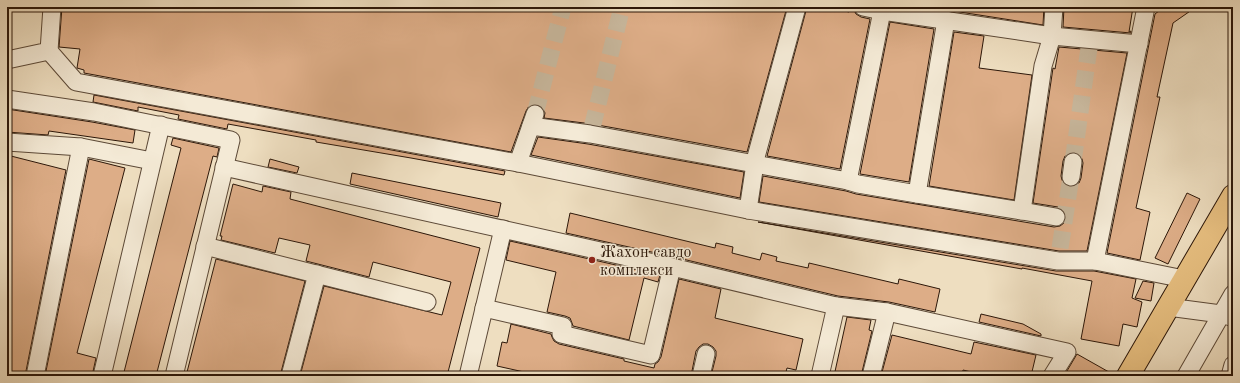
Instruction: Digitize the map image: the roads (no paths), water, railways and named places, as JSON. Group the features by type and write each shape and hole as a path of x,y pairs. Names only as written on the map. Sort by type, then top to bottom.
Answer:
{"main road":[{"path":"1128,376 1233,196"}],"lane":[{"path":"52,7 49,51 76,82 518,164 748,210 1059,255 1184,279"},
{"path":"748,210 756,164 797,7"},
{"path":"863,7 1052,36 1090,44 1139,44"},
{"path":"1022,211 1043,66 1052,36 1054,7"},
{"path":"1094,261 1139,44 1149,10"},
{"path":"848,181 882,11"},
{"path":"917,194 946,20"},
{"path":"7,60 49,51"},
{"path":"7,99 94,112 230,140 174,376"},
{"path":"518,164 533,120 858,184 1056,217"},
{"path":"102,376 160,125"},
{"path":"7,142 81,147 152,161"},
{"path":"35,376 81,147"},
{"path":"224,167 672,267 836,306 887,312 1067,352 1052,376"},
{"path":"468,376 503,229"},
{"path":"205,246 427,302"},
{"path":"484,308 563,326 561,334 651,355 672,267"},
{"path":"290,376 317,274"},
{"path":"1186,376 1227,316 1233,294"},
{"path":"820,376 836,306"},
{"path":"1168,307 1227,316"},
{"path":"871,376 887,312"},
{"path":"701,376 706,354"},
{"path":"1230,376 1233,365"}],"tunnel":[{"path":"535,114 563,7"},
{"path":"592,128 622,7"},
{"path":"1073,162 1089,48"},
{"path":"1060,248 1071,177"}],"place":[{"name":"Жахон савдо комплекси","path":"592,260"}]}
